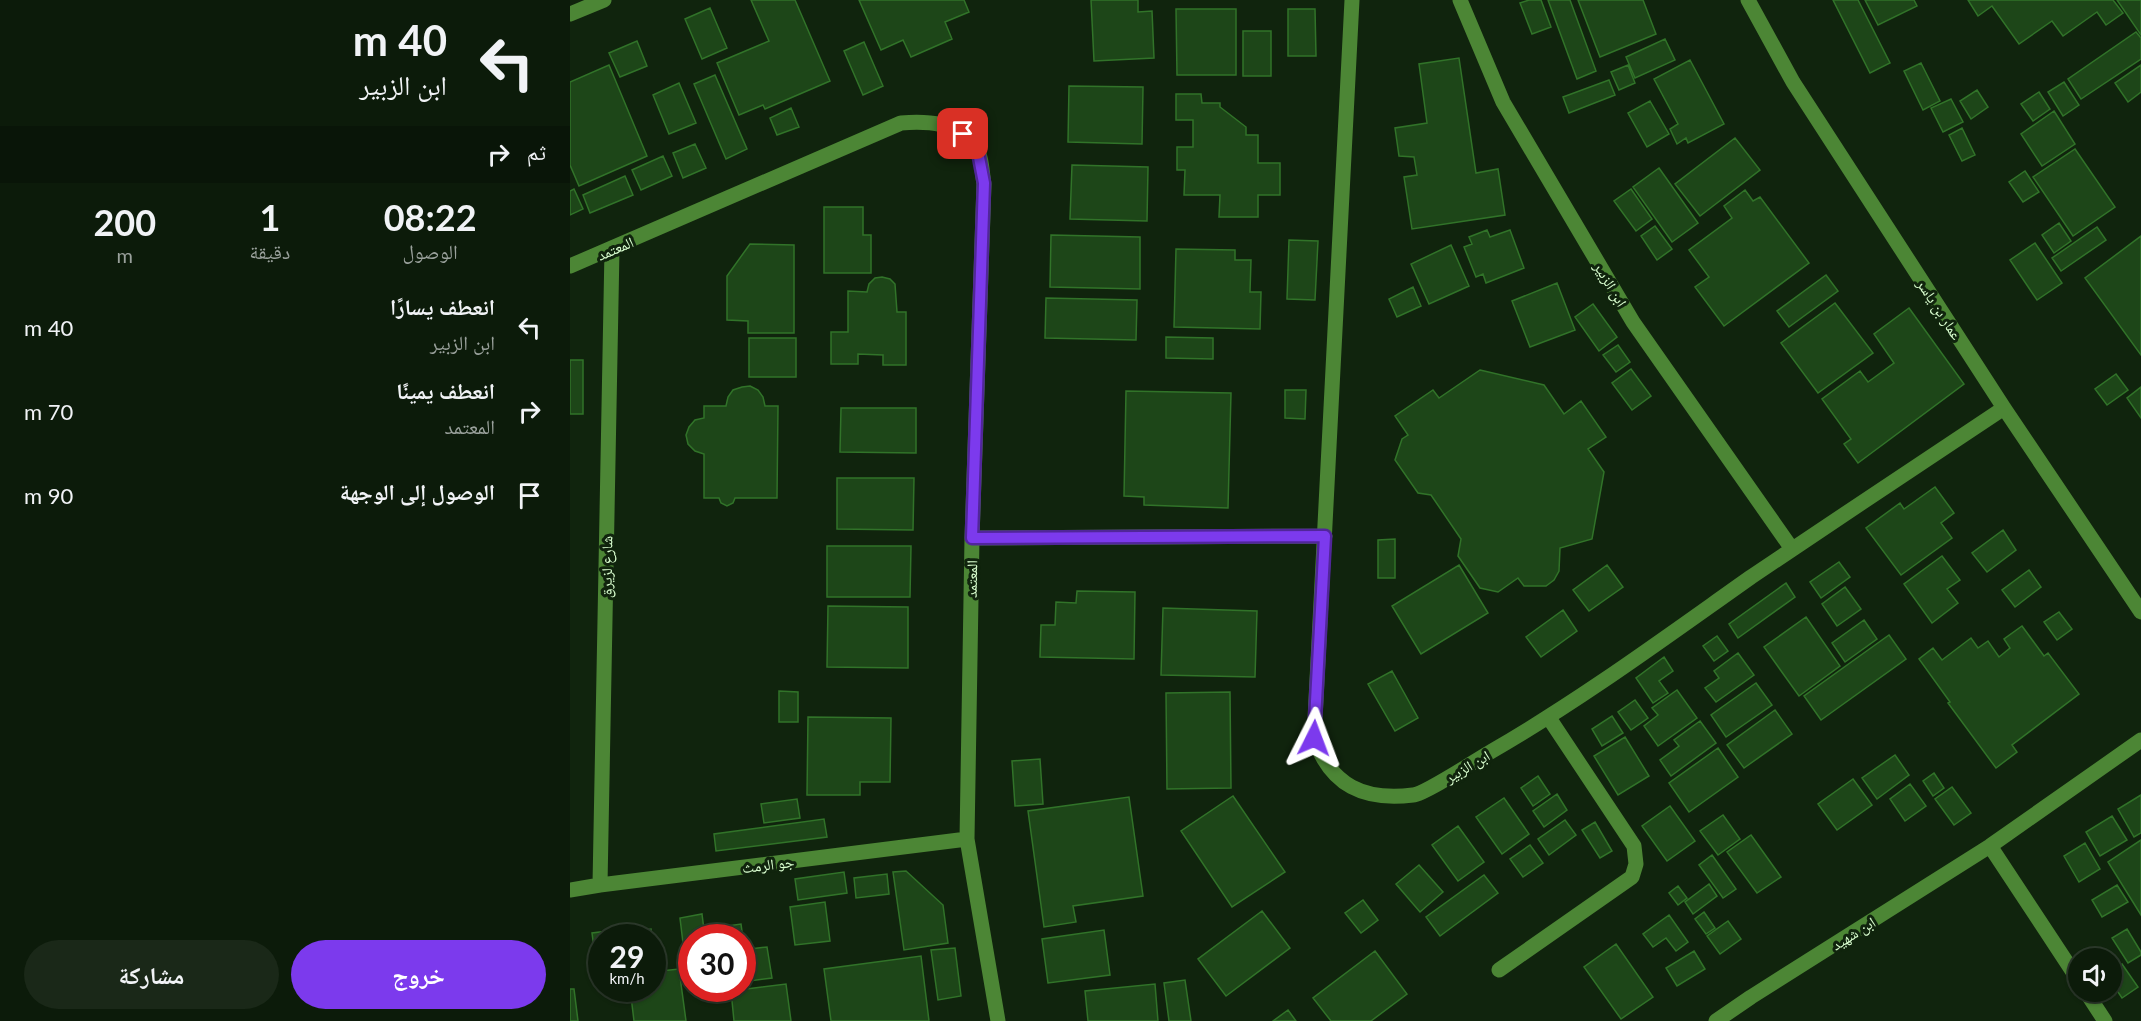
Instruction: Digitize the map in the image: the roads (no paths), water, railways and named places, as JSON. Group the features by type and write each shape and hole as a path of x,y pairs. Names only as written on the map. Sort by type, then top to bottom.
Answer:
{"street":[{"path":"570,14 604,0"},
{"name":"ابن الزبير","path":"1352,0 1314,738 1321,758 1338,777 1362,793 1416,795 1548,718 1792,549 2004,408"},
{"name":"ابن الزبير","path":"1460,0 1503,102 1633,322 1792,549"},
{"name":"عمار بن ياسر","path":"1748,0 1793,82 2004,408 2141,612"},
{"name":"المعتمد","path":"570,266 901,123 924,122 946,126 963,134 977,147 984,183 972,538 967,839 998,1021"},
{"name":"شارع لزيرق","path":"600,885 612,249"},
{"path":"972,538 1325,536"},
{"path":"1499,970 1632,877 1636,864 1634,846 1548,718"},
{"name":"ابن شهيد","path":"1716,1021 1990,846 2141,740"},
{"name":"جو الرمث","path":"570,890 967,839"},
{"path":"1990,846 2068,964"},
{"path":"2093,1002 2105,1021"}]}
